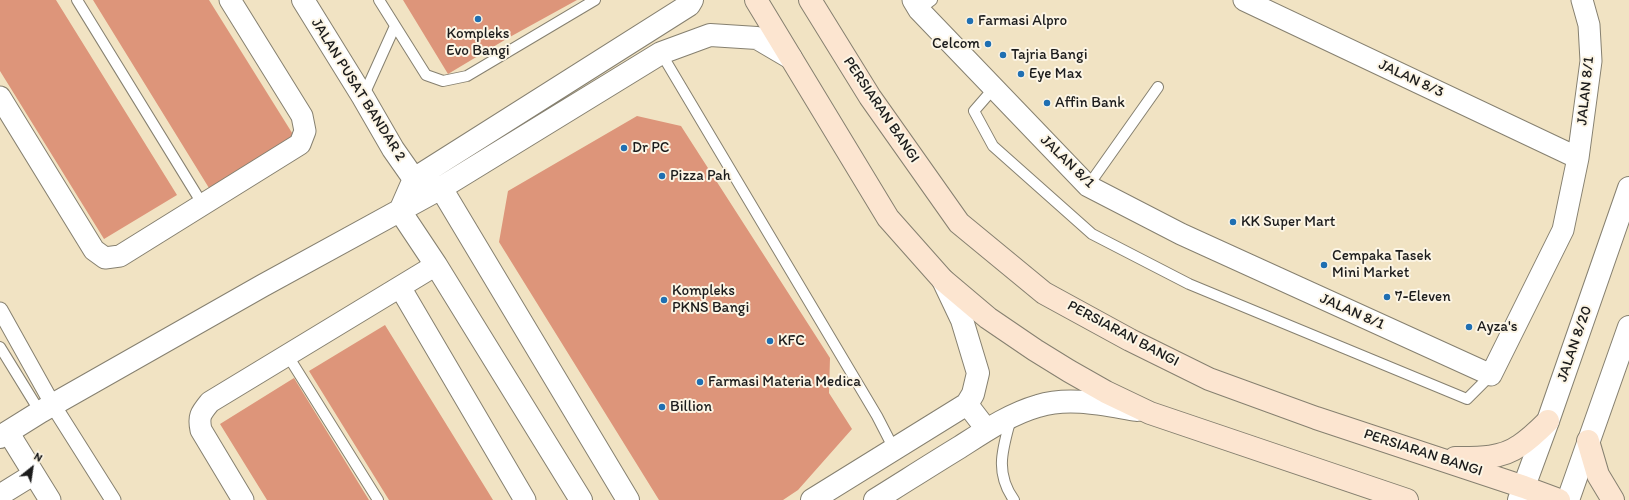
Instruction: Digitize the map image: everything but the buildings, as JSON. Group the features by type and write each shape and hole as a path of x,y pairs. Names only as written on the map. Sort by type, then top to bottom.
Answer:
{"main road":[{"path":"756,0 888,218 943,280 988,318 1035,350 1106,392 1150,413 1407,500"},
{"name":"PERSIARAN BANGI","path":"810,0 870,97 959,223 1044,293 1130,340 1209,378 1316,418 1440,459 1522,493 1559,500"},
{"path":"1440,459 1483,458 1503,454 1519,447 1548,421"},
{"path":"1588,441 1598,475 1613,500"}],"street":[{"path":"0,97 94,250 105,258 120,256 300,144 305,131 302,116 230,0"},
{"name":"JALAN PUSAT BANDAR 2","path":"303,0 393,148 414,179"},
{"path":"400,211 414,179 689,4 692,0"},
{"name":"JALAN 8/3","path":"1244,0 1578,158"},
{"name":"JALAN 8/1","path":"921,3 994,88 1088,186 1181,234 1491,375 1563,230 1578,158 1591,61 1589,25 1582,0"},
{"path":"50,500 34,474 4,435 46,409 262,286 441,188 660,53 710,35 757,38 791,58"},
{"path":"414,179 441,188 628,500"},
{"name":"JALAN 8/20","path":"1522,493 1629,188"},
{"path":"400,211 436,265 581,500"},
{"path":"243,500 201,430 199,419 203,410 210,402 436,265"},
{"path":"812,500 967,404 973,394 978,373 962,320 943,280"},
{"path":"400,287 525,500"},
{"path":"0,310 46,409 113,500"},
{"path":"1568,500 1629,327"},
{"path":"875,500 1011,416 1039,405 1064,402 1097,403 1150,413"},
{"path":"967,404 987,430"},
{"path":"0,495 34,474"}],"lane":[{"path":"77,0 203,205"},
{"path":"379,0 426,75 443,81 467,76 595,0"},
{"path":"363,97 395,26"},
{"path":"660,53 877,416 894,449"},
{"path":"1088,186 1158,87"},
{"path":"994,88 974,111 993,146 1092,234 1189,284 1468,399 1491,375"},
{"path":"0,347 46,409"},
{"path":"288,356 378,500"},
{"path":"1011,416 1001,455 1003,479 1007,491 1014,500"}],"place":[{"name":"Kompleks Evo Bangi","path":"478,19"},
{"name":"Farmasi Alpro","path":"970,21"},
{"name":"Celcom","path":"988,44"},
{"name":"Tajria Bangi","path":"1003,55"},
{"name":"Eye Max","path":"1021,74"},
{"name":"Affin Bank","path":"1047,103"},
{"name":"Dr PC","path":"624,148"},
{"name":"Pizza Pah","path":"662,176"},
{"name":"KK Super Mart","path":"1233,222"},
{"name":"Cempaka Tasek Mini Market","path":"1324,265"},
{"name":"7-Eleven","path":"1387,297"},
{"name":"Kompleks PKNS Bangi","path":"664,300"},
{"name":"Ayza's","path":"1469,327"},
{"name":"KFC","path":"770,341"},
{"name":"Farmasi Materia Medica","path":"700,382"},
{"name":"Billion","path":"662,407"}]}
